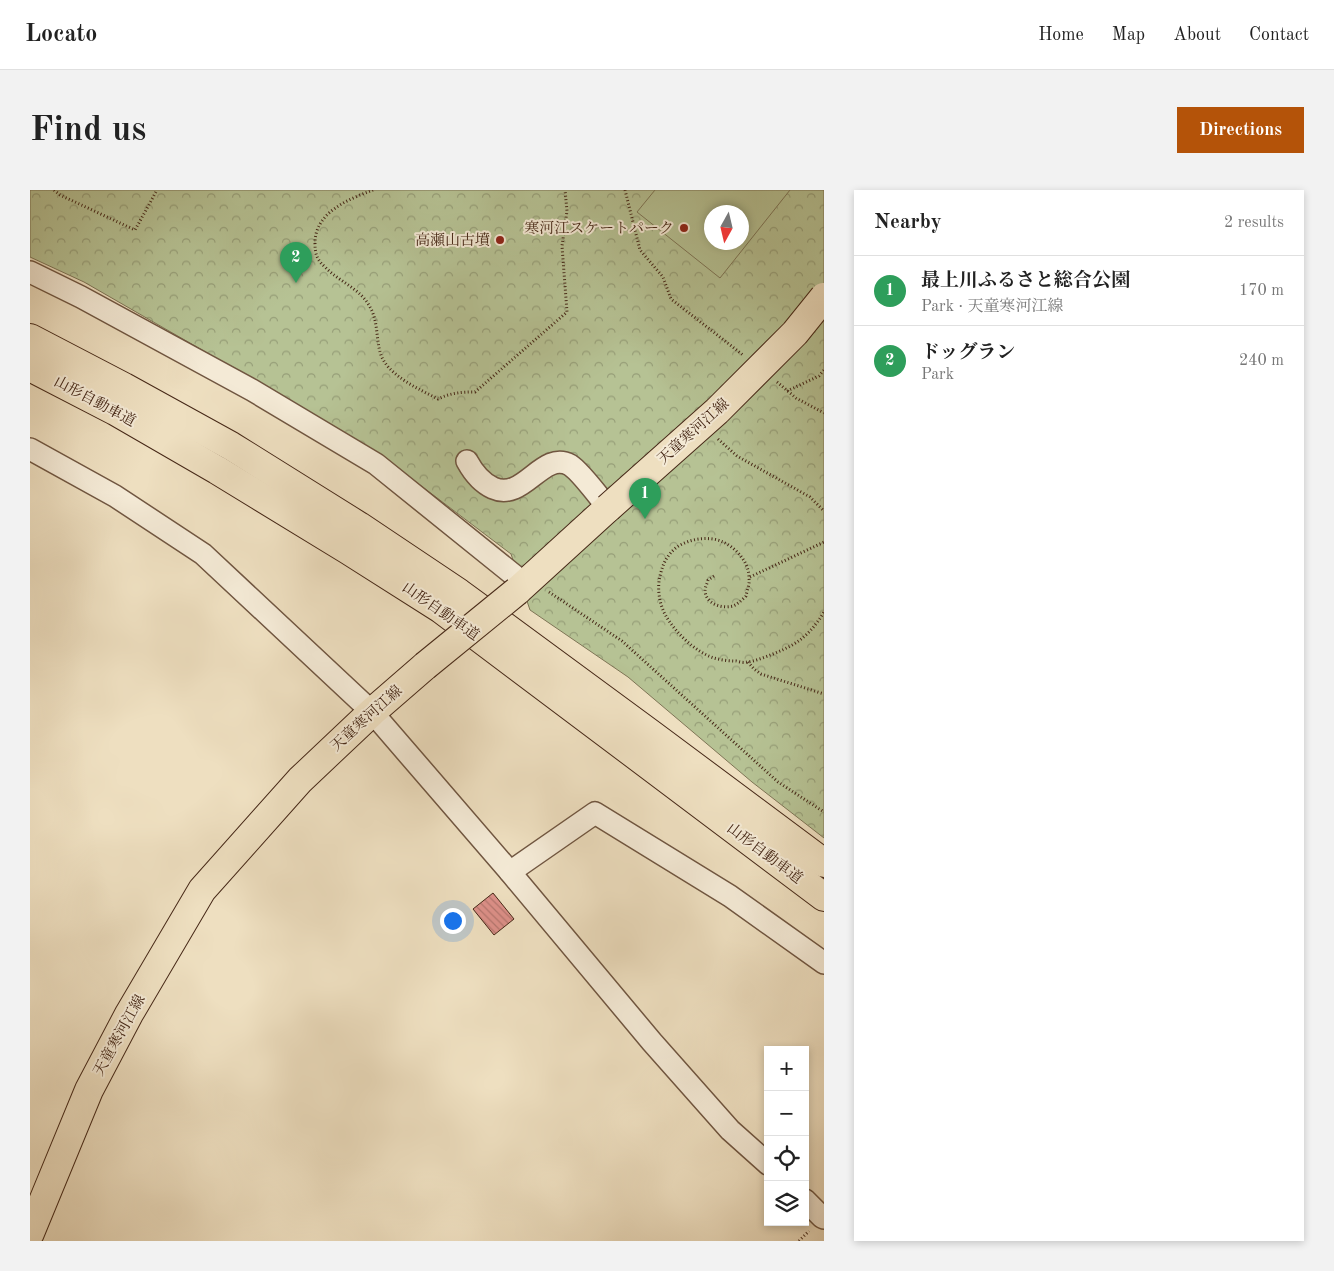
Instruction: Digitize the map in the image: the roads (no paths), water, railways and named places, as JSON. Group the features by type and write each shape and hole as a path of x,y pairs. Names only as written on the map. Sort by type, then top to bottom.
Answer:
{"main road":[{"name":"天童寒河江線","path":"30,1233 88,1090 129,1014 202,890 300,780 372,712 521,588 702,425 795,333 824,297"},
{"name":"山形自動車道","path":"30,338 231,446 360,526 459,593 824,863"},
{"name":"山形自動車道","path":"30,367 115,412 217,470 441,609 824,897"}],"lane":[{"path":"30,272 81,297 252,390 376,464 521,588"},
{"path":"30,449 115,496 203,554 372,712 510,872 652,1042 730,1130 764,1160"},
{"path":"467,461 477,476 487,486 499,491 508,491 519,487 552,464 562,462 569,464 577,470 608,508"},
{"path":"510,872 595,813 730,896 824,963"},
{"path":"809,1204 824,1218"}],"place":[{"name":"寒河江スケートパーク","path":"684,228"},
{"name":"高瀬山古墳","path":"500,240"},
{"name":"ドッグラン","path":"296,283"},
{"name":"最上川ふるさと総合公園","path":"645,519"}]}
